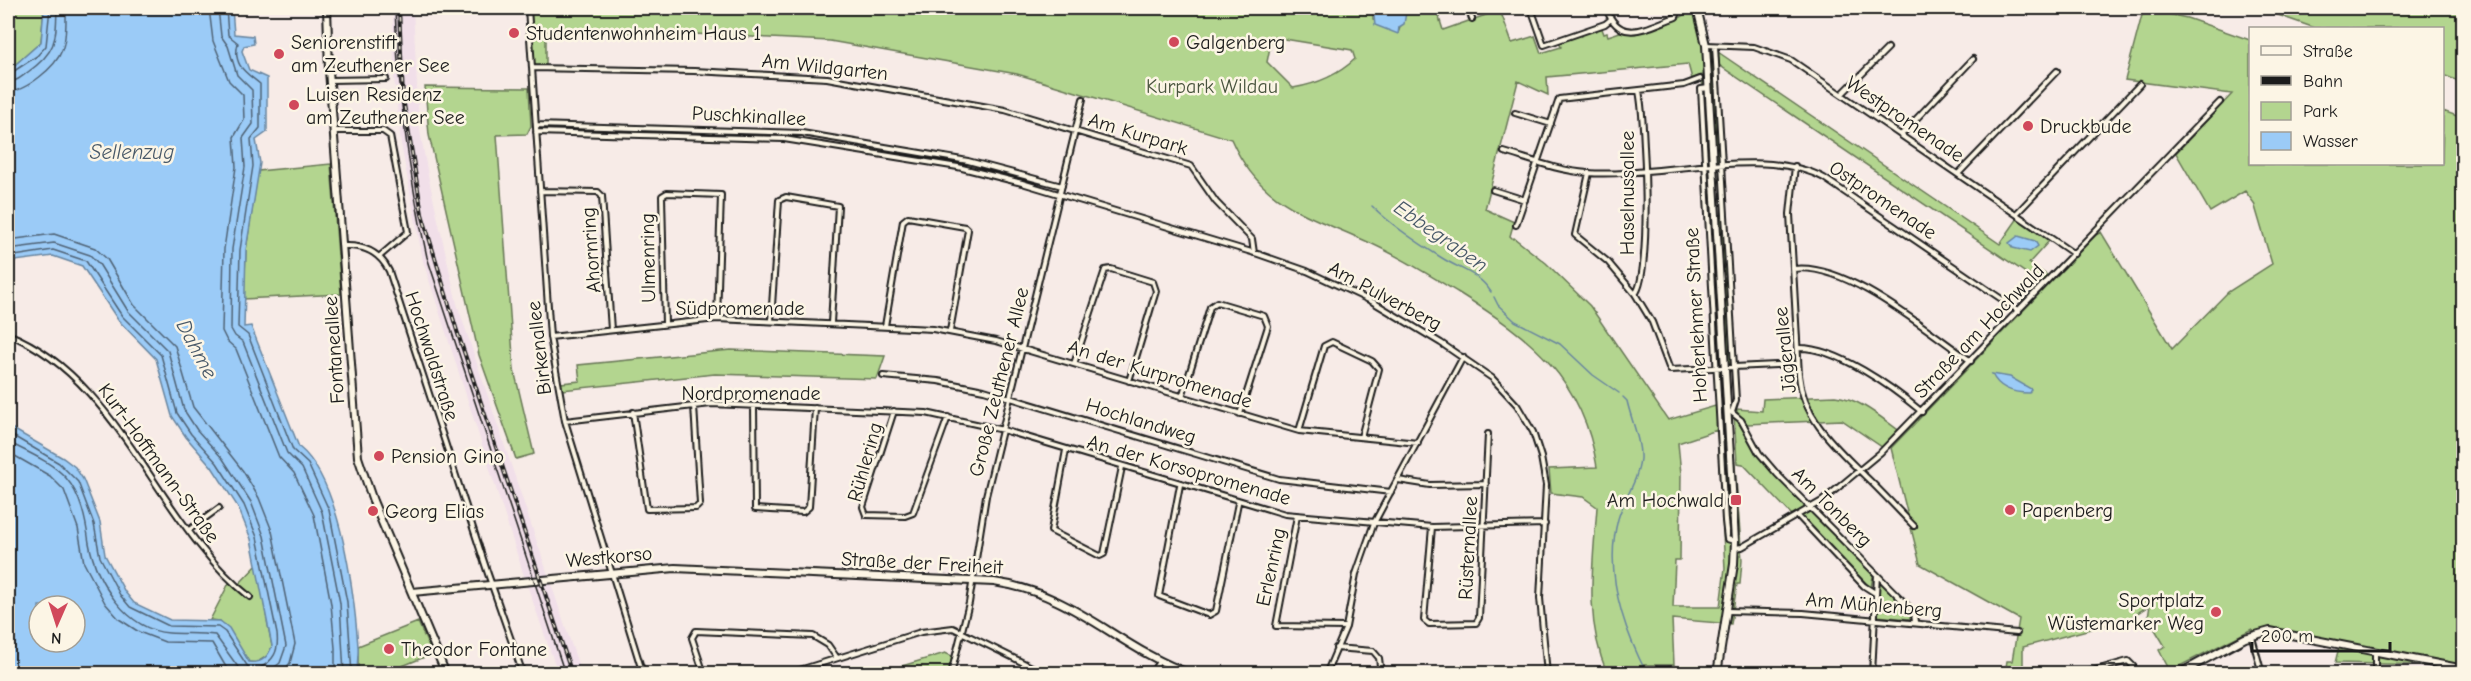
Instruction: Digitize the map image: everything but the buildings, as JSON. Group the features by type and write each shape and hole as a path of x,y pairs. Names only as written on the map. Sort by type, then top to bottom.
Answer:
{"street":[{"name":"Fontaneallee","path":"327,8 330,80 359,459 372,498 446,674"},
{"name":"Birkenallee","path":"528,8 550,337 565,421 643,674"},
{"path":"1468,8 1472,19"},
{"path":"1531,8 1544,45 1605,24 1610,20"},
{"path":"1606,8 1610,20 1620,28 1636,31 1676,17 1680,8"},
{"name":"Hoherlehmer Straße","path":"1697,8 1706,43 1725,367 1730,412 1735,544 1718,674"},
{"name":"Westpromenade","path":"1706,43 1715,46 1745,46 1773,52 1842,94 2074,254"},
{"name":"Hoherlehmer Straße","path":"1715,46 1736,405 1730,412"},
{"path":"1842,94 1888,48"},
{"path":"1901,135 1973,59"},
{"name":"Am Wildgarten","path":"532,68 694,71 827,78 970,103"},
{"path":"1958,174 2057,71"},
{"path":"330,80 386,78"},
{"path":"1516,225 1559,99 1684,85 1700,78"},
{"path":"2017,213 2140,84"},
{"name":"Hoherlehmer Straße","path":"1709,88 1701,89 1704,167 1725,525 1727,539 1735,544"},
{"name":"Haselnussallee","path":"1635,294 1639,291 1644,254 1645,171 1639,91"},
{"name":"Große Zeuthener Allee","path":"951,674 973,580 986,496 1083,99"},
{"name":"Straße am Hochwald","path":"1735,544 1743,547 1798,516 1859,470 1922,412 2220,102"},
{"name":"Am Kurpark","path":"970,103 1011,111 1191,166 1216,202 1252,239 1254,253"},
{"path":"1515,113 1551,124"},
{"name":"Puschkinallee","path":"536,125 779,131 820,135 958,159 1062,186"},
{"path":"334,131 387,132 408,232 380,256 360,246 343,246"},
{"name":"Puschkinallee","path":"536,132 784,139 957,166"},
{"name":"Ostpromenade","path":"1504,152 1539,163 1589,173 1776,163 1795,166 1824,178 2019,311"},
{"name":"Am Pulverberg","path":"957,166 1060,194 1307,271 1370,300 1463,357 1505,390 1528,424 1544,469 1545,524 1540,598 1547,674"},
{"name":"Jägerallee","path":"1795,166 1790,202 1801,387 1810,413 1829,440 1914,526"},
{"path":"1589,173 1575,235 1609,264 1635,294 1652,322 1670,370 1798,364"},
{"path":"1493,190 1525,200"},
{"name":"Ahornring","path":"540,191 598,192 602,196 611,330"},
{"name":"Ulmenring","path":"664,324 662,196 667,193 721,195 717,320"},
{"path":"771,321 779,200 786,197 838,206 831,323"},
{"path":"885,326 903,221 908,217 965,227 968,230 950,331"},
{"name":"Hochwaldstraße","path":"380,256 391,276 491,584 523,674"},
{"path":"1074,364 1102,274 1111,269 1153,282 1157,287 1129,381"},
{"path":"1793,269 1820,270 1848,279 1971,361"},
{"path":"1182,397 1210,307 1217,302 1243,309 1264,316 1268,326 1240,414"},
{"name":"Südpromenade","path":"550,337 717,320 895,326"},
{"name":"An der Kurpromenade","path":"895,326 950,331 1022,348 1299,431 1418,443"},
{"name":"Kurt-Hoffmann-Straße","path":"8,334 28,342 91,393 217,567 250,597"},
{"path":"1299,431 1324,346 1332,342 1372,362 1379,369 1360,437"},
{"path":"1798,348 1822,350 1845,359 1922,412"},
{"path":"1326,674 1346,627 1356,574 1374,522 1463,357"},
{"name":"Hochlandweg","path":"883,376 938,381 1010,397 1280,479 1391,492"},
{"path":"633,412 647,509 696,508 700,504 694,405"},
{"name":"Nordpromenade","path":"565,421 694,405 867,410"},
{"path":"754,405 754,506 759,510 803,513 808,509 815,408"},
{"name":"An der Korsopromenade","path":"867,410 948,417 1003,430 1238,502 1297,516 1432,527 1545,524"},
{"name":"Rühlering","path":"894,411 863,507 866,515 905,516 913,513 948,417"},
{"name":"Am Tonberg","path":"1730,412 1745,426 1765,460 1914,612 1914,623"},
{"name":"Rüsternallee","path":"1432,527 1424,620 1429,624 1470,625 1479,618 1486,525 1488,434"},
{"path":"1066,450 1051,531 1100,556 1104,554 1122,467"},
{"path":"1398,480 1430,485 1486,484"},
{"path":"1180,485 1159,596 1209,615 1216,612 1238,502"},
{"path":"189,530 219,508"},
{"name":"Erlenring","path":"1297,516 1276,626 1346,627"},
{"name":"Am Tonberg","path":"1798,516 1864,586 1875,593"},
{"name":"Westkorso","path":"412,592 682,568 810,574"},
{"name":"Straße der Freiheit","path":"810,574 973,580 1015,585 1079,610 1160,660 1191,674"},
{"path":"1872,674 1877,574"},
{"name":"Am Mühlenberg","path":"1727,611 1786,612 2017,633"},
{"path":"787,674 933,629 953,628 1047,674"},
{"path":"704,674 692,638 696,631 813,636 828,645 837,658"},
{"path":"2178,674 2252,635 2281,632 2447,668 2463,669"},
{"path":"2252,635 2262,674"},
{"path":"1336,648 1373,651 1379,658 1381,674"},
{"path":"2374,674 2375,651"},
{"path":"1151,674 1160,660"},
{"path":"2081,674 2128,661 2133,666 2132,674"}],"shaded area":[{"path":"393,8 413,8 419,125 457,304 581,673 558,673 526,582 423,261 401,144 394,78"}],"green space":[{"path":"8,8 44,8 41,42 8,71"},
{"name":"Kurpark Wildau","path":"530,8 1306,8 1317,11 1318,8 1373,8 1373,19 1398,33 1406,12 1401,8 1436,8 1443,30 1500,10 1512,43 1535,36 1541,53 1561,47 1559,41 1601,26 1604,34 1607,33 1608,36 1620,32 1635,34 1676,20 1683,16 1687,8 1694,8 1704,49 1742,560 1740,584 1737,584 1731,624 1672,619 1674,665 1644,665 1645,673 1607,673 1595,632 1593,612 1592,571 1597,507 1583,497 1551,493 1549,469 1597,467 1590,436 1580,409 1566,385 1531,344 1485,310 1397,257 1301,212 1268,191 1254,177 1231,139 1017,74 830,41 694,34 546,31 546,66 534,66","holes":["1272,37 1352,50 1355,59 1326,78 1293,88 1267,62","1688,64 1692,79 1702,75 1719,405 1668,420 1590,306 1546,263 1510,236 1514,222 1485,209 1518,81 1548,95 1547,77","1717,430 1725,568 1720,607 1673,607 1675,560 1680,560 1681,474 1678,443"]},
{"path":"2258,8 2463,8 2463,83 2444,75 2444,27 2312,27"},
{"path":"2154,11 2187,18 2249,40 2249,165 2444,165 2444,111 2463,118 2463,673 2450,673 2452,670 2429,665 2335,663 2339,647 2282,636 2258,637 2252,629 2170,671 2159,650 2165,646 2148,618 2150,605 2128,619 2023,647 2023,673 2005,673 2007,661 2012,661 2019,619 1920,564 1891,448 2096,235 2101,232 2172,349 2228,292 2272,264 2254,203 2245,191 2210,212 2176,153 2232,94 2125,80 2142,15"},
{"path":"1711,49 1714,52 1720,161 1718,163 1715,159"},
{"path":"1718,52 2000,244 2018,218 2050,240 2029,263 2048,276 2042,284 1719,65"},
{"path":"425,87 529,88 531,126 527,134 497,135 514,370 534,454 516,459 479,355 429,135"},
{"path":"331,164 341,294 244,299 246,250 258,171"},
{"path":"1718,215 1723,215 1727,271 1724,275"},
{"path":"1724,278 1727,282 1732,360 1730,364 1727,360"},
{"path":"731,350 885,356 877,379 715,374 562,390 561,383 580,381 578,365"},
{"path":"1835,396 1862,405 1901,432 1882,447 1842,420 1747,424 1737,412 1737,409 1762,411 1763,399"},
{"path":"1734,416 1766,465 1804,503 1804,509 1793,516 1743,464 1737,463"},
{"path":"1812,512 1871,571 1873,576 1871,588 1802,520 1803,515"},
{"path":"257,565 272,646 269,655 256,663 249,662 220,621 210,620 229,583 239,584"},
{"path":"1878,582 1882,582 1911,612 1910,619 1876,616"},
{"path":"418,622 432,654 385,673 358,673 358,646"},
{"path":"945,653 952,656 949,673 879,673"}],"water":[{"name":"Sellenzug","path":"44,8 232,8 234,34 253,36 254,44 244,46 242,51 249,70 267,78 267,132 256,140 260,163 246,250 244,327 251,326 299,447 313,463 335,511 343,539 353,597 358,673 8,673 8,426 75,467 83,479 100,522 105,555 125,592 134,603 170,620 220,621 229,628 249,662 264,659 272,646 251,539 238,507 212,467 186,437 172,416 156,359 118,320 82,266 53,256 8,262 8,71 41,42"},
{"path":"1373,8 1401,8 1406,12 1404,24 1399,27 1398,34 1375,25"},
{"path":"2018,236 2035,241 2038,246 2030,252 2013,248 2009,243"},
{"path":"1992,374 2010,377 2031,389 2029,393 2007,389 1998,383"}],"waterway":[{"name":"Ebbegraben","path":"1372,206 1415,240 1481,280 1491,292"},
{"name":"Ebbegraben","path":"1494,297 1498,305 1515,321 1560,344 1593,375 1619,393"},
{"name":"Ebbegraben","path":"1623,397 1627,401 1635,430 1640,459 1637,475 1618,519 1613,559 1618,599 1630,638 1647,674"}],"tram line":[{"path":"395,8 405,133 427,257 565,674"}],"railway":[{"path":"399,8 403,98 422,214 457,331 572,674"}],"place":[{"name":"Studentenwohnheim Haus 1","path":"514,33"},
{"name":"Galgenberg","path":"1174,42"},
{"name":"Seniorenstift am Zeuthener See","path":"279,54"},
{"name":"Luisen Residenz am Zeuthener See","path":"294,105"},
{"name":"Druckbude","path":"2028,126"},
{"name":"Pension Gino","path":"379,456"},
{"name":"Am Hochwald","path":"1736,500"},
{"name":"Papenberg","path":"2010,510"},
{"name":"Georg Elias","path":"373,511"},
{"name":"Sportplatz Wüstemarker Weg","path":"2216,612"},
{"name":"Theodor Fontane","path":"389,649"}],"water label":[{"name":"Dahme","path":"197,349"}]}
